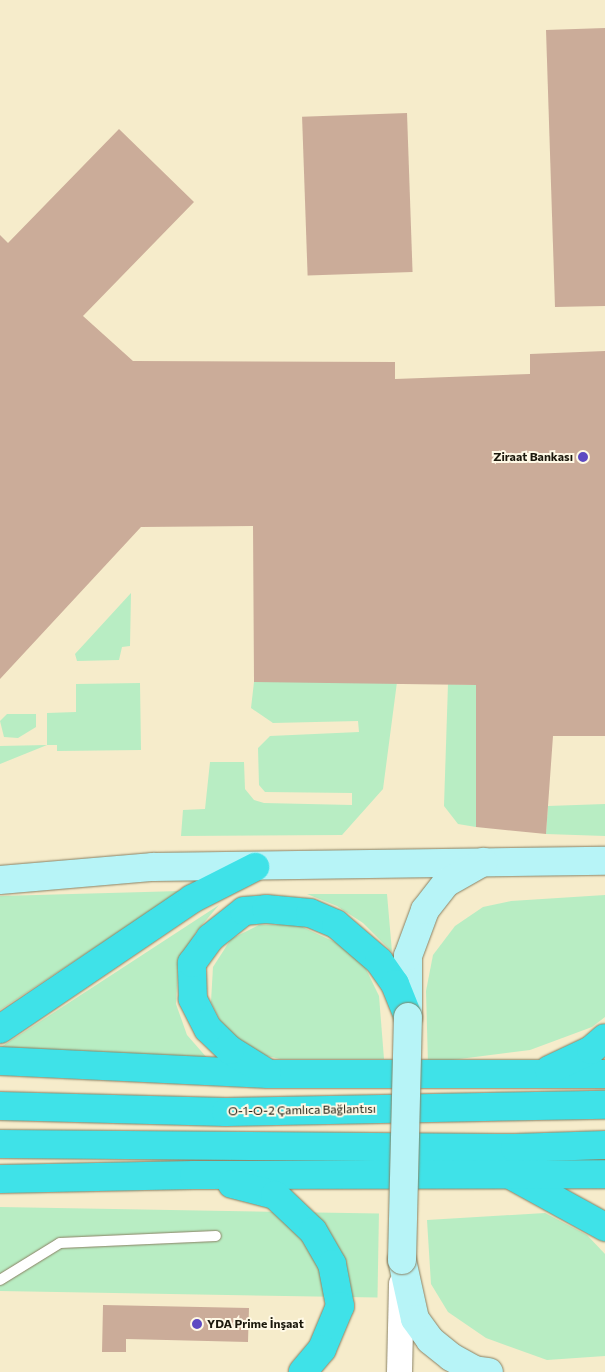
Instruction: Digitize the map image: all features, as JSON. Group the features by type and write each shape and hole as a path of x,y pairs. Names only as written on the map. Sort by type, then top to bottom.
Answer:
{"highway":[{"path":"0,1029 192,899 255,867"},
{"path":"268,1074 230,1050 208,1029 193,999 192,963 210,938 244,912 266,909 310,913 336,924 379,961 395,984 408,1017"},
{"path":"522,1073 557,1069 605,1038"},
{"path":"0,1061 268,1074 605,1074"},
{"name":"O-1-O-2 Çamlıca Bağlantısı","path":"0,1106 226,1112 605,1105"},
{"path":"0,1144 515,1148 605,1144"},
{"path":"0,1180 194,1175 605,1174"},
{"path":"194,1175 275,1195 313,1231 332,1264 340,1306 322,1349 303,1372"},
{"path":"511,1175 605,1227"}],"main road":[{"path":"0,880 152,868 487,860 605,861"},
{"path":"487,860 446,883 426,910 408,956 402,1260 415,1319 430,1340 451,1357 474,1370 489,1372"}],"street":[{"path":"399,1372 402,1260"}],"lane":[{"path":"0,1280 60,1243 216,1236"}],"green space":[{"path":"131,593 130,646 122,647 119,660 77,661 75,654"},
{"path":"254,682 397,682 383,789 342,835 181,836 183,810 205,809 210,762 244,762 245,789 254,800 264,803 352,805 352,793 265,792 259,785 258,748 270,736 359,732 358,721 273,723 251,708"},
{"path":"140,683 141,750 57,751 57,745 47,745 47,713 76,712 76,684"},
{"path":"448,684 476,685 476,827 458,824 444,806"},
{"path":"7,714 36,714 36,727 18,738 4,737 0,721"},
{"path":"47,745 0,764 0,746"},
{"path":"605,804 605,836 546,834 548,806"},
{"path":"181,891 0,1010 0,896"},
{"path":"307,894 387,894 392,952 363,923 337,906"},
{"path":"605,895 605,1017 592,1027 530,1050 428,1063 426,991 433,955 455,926 483,907 511,901"},
{"path":"219,905 196,932 178,966 176,1004 187,1035 208,1059 1,1047"},
{"path":"259,925 298,925 339,944 364,965 379,996 384,1059 280,1059 250,1052 224,1028 211,1002 213,967 231,939"},
{"path":"0,1207 379,1214 377,1298 0,1291"},
{"path":"545,1213 587,1235 605,1254 605,1356 547,1360 486,1338 448,1312 431,1284 427,1220"}],"building":[{"path":"605,28 605,306 555,307 546,30"},
{"path":"407,113 413,272 308,276 302,117"},
{"path":"119,129 194,202 83,316 133,361 395,362 395,379 530,374 530,354 605,351 605,736 553,736 546,834 476,827 476,685 254,682 253,526 141,527 0,679 0,235 8,243"},
{"name":"YDA Prime İnşaat","path":"103,1305 249,1308 248,1342 126,1339 126,1352 102,1352"}],"place":[{"name":"Ziraat Bankası","path":"583,457"},
{"name":"YDA Prime İnşaat","path":"197,1324"}]}
